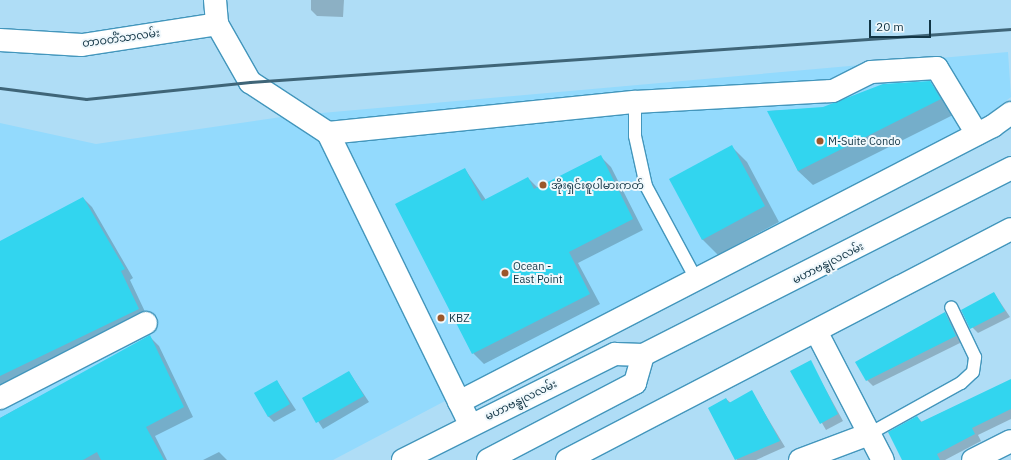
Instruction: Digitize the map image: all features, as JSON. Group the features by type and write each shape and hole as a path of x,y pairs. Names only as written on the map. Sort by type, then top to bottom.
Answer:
{"street":[{"path":"215,0 217,24 250,82 328,133 471,425"},
{"name":"တာဝတိံသာလမ်း","path":"0,40 82,45 217,24"},
{"path":"328,133 635,102 833,91 871,72 937,68 977,134"},
{"path":"459,402 977,134 1011,113"},
{"name":"မဟာဗန္ဓုလလမ်း","path":"403,460 615,354 643,355 795,280 1011,168"},
{"path":"567,460 1011,229"},
{"path":"0,398 146,323"},
{"path":"816,331 883,460"},
{"path":"488,460 635,383 643,355"},
{"path":"800,460 869,434"},
{"path":"974,460 1011,441"}],"lane":[{"path":"635,102 635,136 646,186 696,279"},
{"path":"869,434 961,383 973,372 976,357 951,307"}],"shaded area":[{"path":"1008,52 1011,97 986,116 333,460 0,460 0,123 96,144 288,116"}],"building":[{"name":"M-Suite Condo","path":"930,81 941,99 798,171 767,111 823,107 883,84"},
{"path":"732,145 765,206 702,240 669,179"},
{"name":"Ocean - East Point","path":"601,155 633,219 569,252 590,294 472,354 395,204 465,168 482,201 528,177 534,189"},
{"path":"83,197 125,269 121,271 139,309 0,376 0,241"},
{"path":"994,292 1005,311 970,329 961,310"},
{"path":"945,312 956,336 866,381 855,362"},
{"path":"150,335 184,407 146,427 164,460 101,460 97,452 83,460 0,460 0,418"},
{"path":"811,360 838,414 820,424 790,371"},
{"path":"349,371 364,396 316,423 302,398"},
{"path":"1011,379 1011,409 972,428 975,434 937,454 940,460 902,460 888,432 917,416 921,422"},
{"path":"277,380 290,404 268,417 254,393"},
{"path":"752,390 780,441 735,460 708,408 726,398 729,403"}],"railway":[{"path":"0,88 86,99 250,82 1011,29"}],"place":[{"name":"M-Suite Condo","path":"820,141"},
{"name":"အိုးရှင်းစူပါမားကတ်","path":"543,185"},
{"name":"Ocean - East Point","path":"505,273"},
{"name":"KBZ","path":"441,318"}]}
